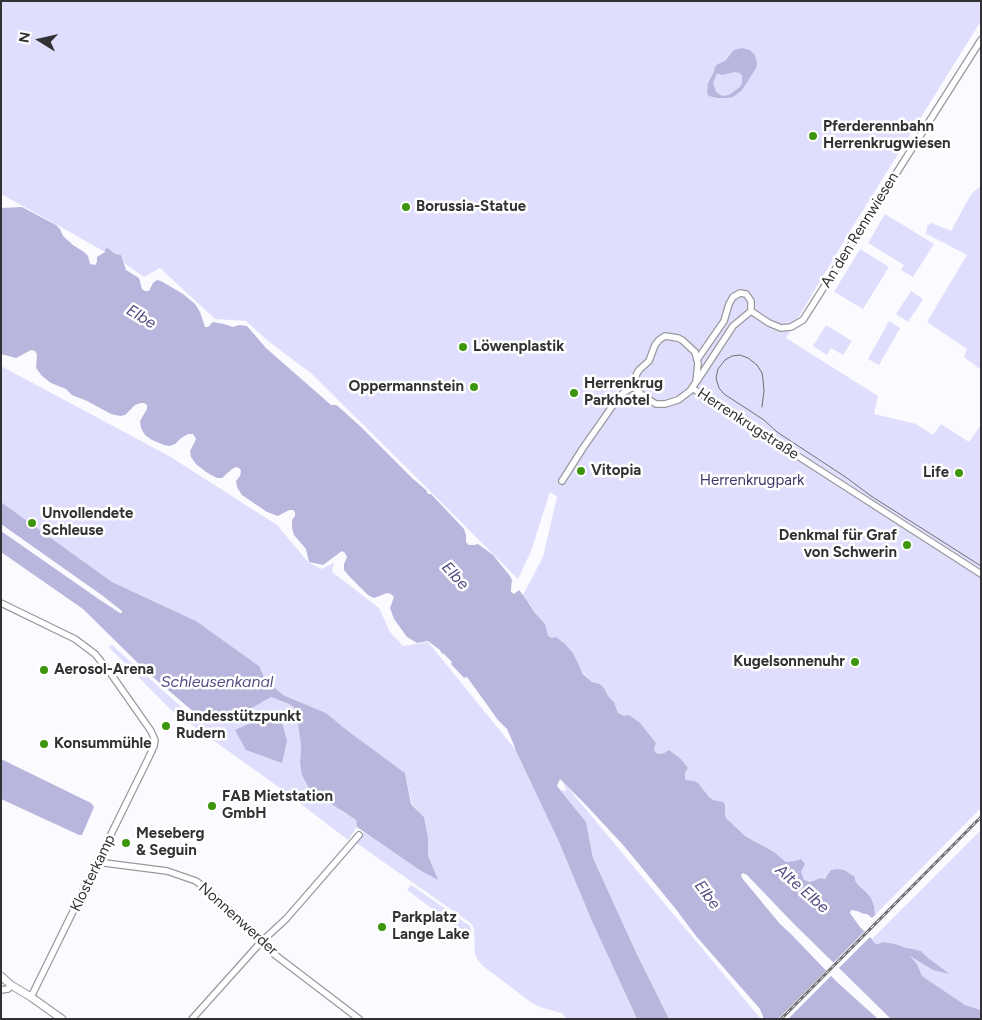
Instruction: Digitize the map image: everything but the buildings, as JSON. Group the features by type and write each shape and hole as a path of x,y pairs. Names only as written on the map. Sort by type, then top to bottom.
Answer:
{"main road":[{"path":"1,977 62,1019"}],"street":[{"name":"An den Rennwiesen","path":"750,311 782,328 791,328 803,320 981,40"},
{"path":"633,387 656,404 671,403 686,395 733,326 750,311 751,301 748,296 743,293 733,296 725,319 697,360"},
{"path":"562,482 616,401 633,387 637,373 648,363 660,338 670,336 680,339 693,349 696,354 698,367 696,382"},
{"name":"Herrenkrugstraße","path":"692,388 981,574"},
{"name":"Klosterkamp","path":"1,603 75,639 95,654 107,667 154,734 156,740 31,997"},
{"path":"192,1019 261,942 286,919 359,835"},
{"name":"Nonnenwerder","path":"98,862 160,869 196,881 212,893 274,953 360,1019"},
{"path":"1,990 8,989 11,985"}],"green space":[{"name":"Herrenkrugpark","path":"1,1 981,1 981,21 786,338 878,396 874,414 916,424 933,435 941,424 969,442 981,425 981,808 875,915 874,906 865,891 855,880 821,878 810,882 804,880 795,861 786,862 774,852 745,836 726,818 725,808 720,802 713,800 703,789 686,780 685,776 688,768 681,759 668,750 664,753 656,753 654,749 656,743 618,713 614,702 604,688 600,684 592,682 552,638 547,636 545,624 523,595 543,557 557,497 550,492 531,551 518,579 312,374 268,341 246,321 215,319 160,268 144,277 124,263 121,255 115,254 108,248 105,252 1,194"},
{"path":"981,186 981,370 964,357 967,349 927,322 967,255 925,233 927,226 932,223 951,231 972,193"},
{"path":"885,214 934,244 913,277 901,270 904,265 868,243"},
{"path":"860,249 889,267 863,309 834,292"},
{"path":"911,291 923,299 908,322 896,314"},
{"path":"889,321 900,328 879,365 868,359"},
{"path":"826,325 852,341 843,355 831,348 827,355 813,346"},
{"path":"1,366 169,456 277,525 308,562 321,569 334,563 332,572 379,608 390,632 403,646 428,642 515,749 559,842 591,919 637,1019 568,1019 561,1013 532,1003 483,966 475,954 472,924 355,842 364,832 418,869 428,856 428,837 424,817 412,804 405,773 326,713 283,695 265,679 259,666 196,621 112,582 1,502"},
{"path":"112,645 189,714 226,723 271,697 296,709 301,746 300,763 341,811 356,820 357,827 348,840 280,788 171,710 109,647"},
{"path":"563,782 761,1019 669,1019 593,858 586,822 560,789 566,790"},
{"path":"981,830 981,1010 965,1005 922,976 917,964 909,955 933,970 949,973 921,951 906,949 895,944 883,942 878,944 874,943 872,939"},
{"path":"411,885 470,926 471,930 468,935 407,890"}],"water":[{"path":"742,48 750,50 755,55 756,68 742,90 733,97 717,98 709,96 707,93 708,83 715,67 725,61 734,50","holes":["717,73 722,75 739,73 742,75 740,87 729,95 722,96 716,92 713,83"]},
{"path":"22,207 56,225 63,236 88,256 90,264 95,265 97,257 108,248 115,254 121,255 126,270 139,278 142,289 145,291 149,291 157,280 183,294 195,304 205,327 208,327 213,322 233,327 239,325 247,326 266,348 331,405 336,405 340,408 428,494 431,494 464,529 466,542 469,545 478,544 493,555 512,580 511,592 514,594 519,590 545,624 548,636 556,637 565,644 573,653 583,674 592,682 600,684 604,688 614,702 618,713 624,716 629,715 640,723 656,743 654,749 656,753 664,753 669,750 681,759 688,768 685,774 686,780 698,783 709,797 723,802 726,818 745,836 774,852 786,862 801,859 805,864 801,872 804,880 810,882 821,878 825,879 831,870 837,869 844,870 855,877 857,884 871,898 875,915 872,918 867,914 857,911 851,910 850,913 874,943 895,944 921,951 950,974 933,970 910,956 917,964 922,976 965,1005 981,1010 981,1019 891,1019 743,873 741,875 742,878 780,924 837,982 878,1019 764,1019 760,1009 696,936 624,846 560,779 557,786 586,822 593,858 669,1019 637,1019 507,729 498,720 467,677 464,678 440,650 428,641 417,643 407,637 394,619 390,608 394,597 387,593 374,598 368,595 344,570 347,557 342,551 323,565 309,562 306,549 294,535 292,528 295,512 289,510 278,516 267,512 242,495 236,481 240,476 241,471 239,468 232,469 222,478 217,478 206,472 191,457 190,451 196,439 193,434 188,434 170,446 152,440 145,435 140,421 147,409 147,405 144,403 135,405 125,415 111,414 72,395 66,389 51,383 42,376 36,368 37,355 35,351 31,350 16,358 1,354 1,208"},
{"name":"Schleusenkanal","path":"1,502 112,582 196,621 259,666 265,679 283,695 326,713 405,773 411,804 424,817 428,837 428,856 438,880 418,869 357,827 356,820 310,790 302,775 300,763 301,746 296,709 271,697 226,723 202,717 147,672 83,609 1,552 1,531 100,600 122,613 103,596 1,524"},
{"path":"270,715 281,719 287,741 282,763 246,750 235,730"},
{"path":"1,759 91,803 94,807 82,835 1,799"}],"pier":[{"path":"866,930 872,935 837,970 831,965"},
{"path":"828,969 833,974 788,1019 778,1019"}],"tram line":[{"path":"762,407 763,379 757,365 740,355 732,356 725,360 718,369 716,378 719,388 724,394 871,496 981,566"}],"railway":[{"path":"781,1019 981,817"}],"place":[{"name":"Pferderennbahn Herrenkrugwiesen","path":"813,136"},
{"name":"Borussia-Statue","path":"406,207"},
{"name":"Löwenplastik","path":"463,347"},
{"name":"Oppermannstein","path":"474,387"},
{"name":"Herrenkrug Parkhotel","path":"574,393"},
{"name":"Vitopia","path":"581,471"},
{"name":"Life","path":"959,473"},
{"name":"Unvollendete Schleuse","path":"32,523"},
{"name":"Denkmal für Graf von Schwerin","path":"907,545"},
{"name":"Kugelsonnenuhr","path":"855,662"},
{"name":"Aerosol-Arena","path":"44,670"},
{"name":"Bundesstützpunkt Rudern","path":"166,726"},
{"name":"Konsummühle","path":"44,744"},
{"name":"FAB Mietstation GmbH","path":"212,806"},
{"name":"Meseberg & Seguin","path":"126,843"},
{"name":"Parkplatz Lange Lake","path":"382,927"}],"water label":[{"name":"Elbe","path":"141,317"},
{"name":"Elbe","path":"455,576"},
{"name":"Alte Elbe","path":"802,889"},
{"name":"Elbe","path":"707,895"}]}
